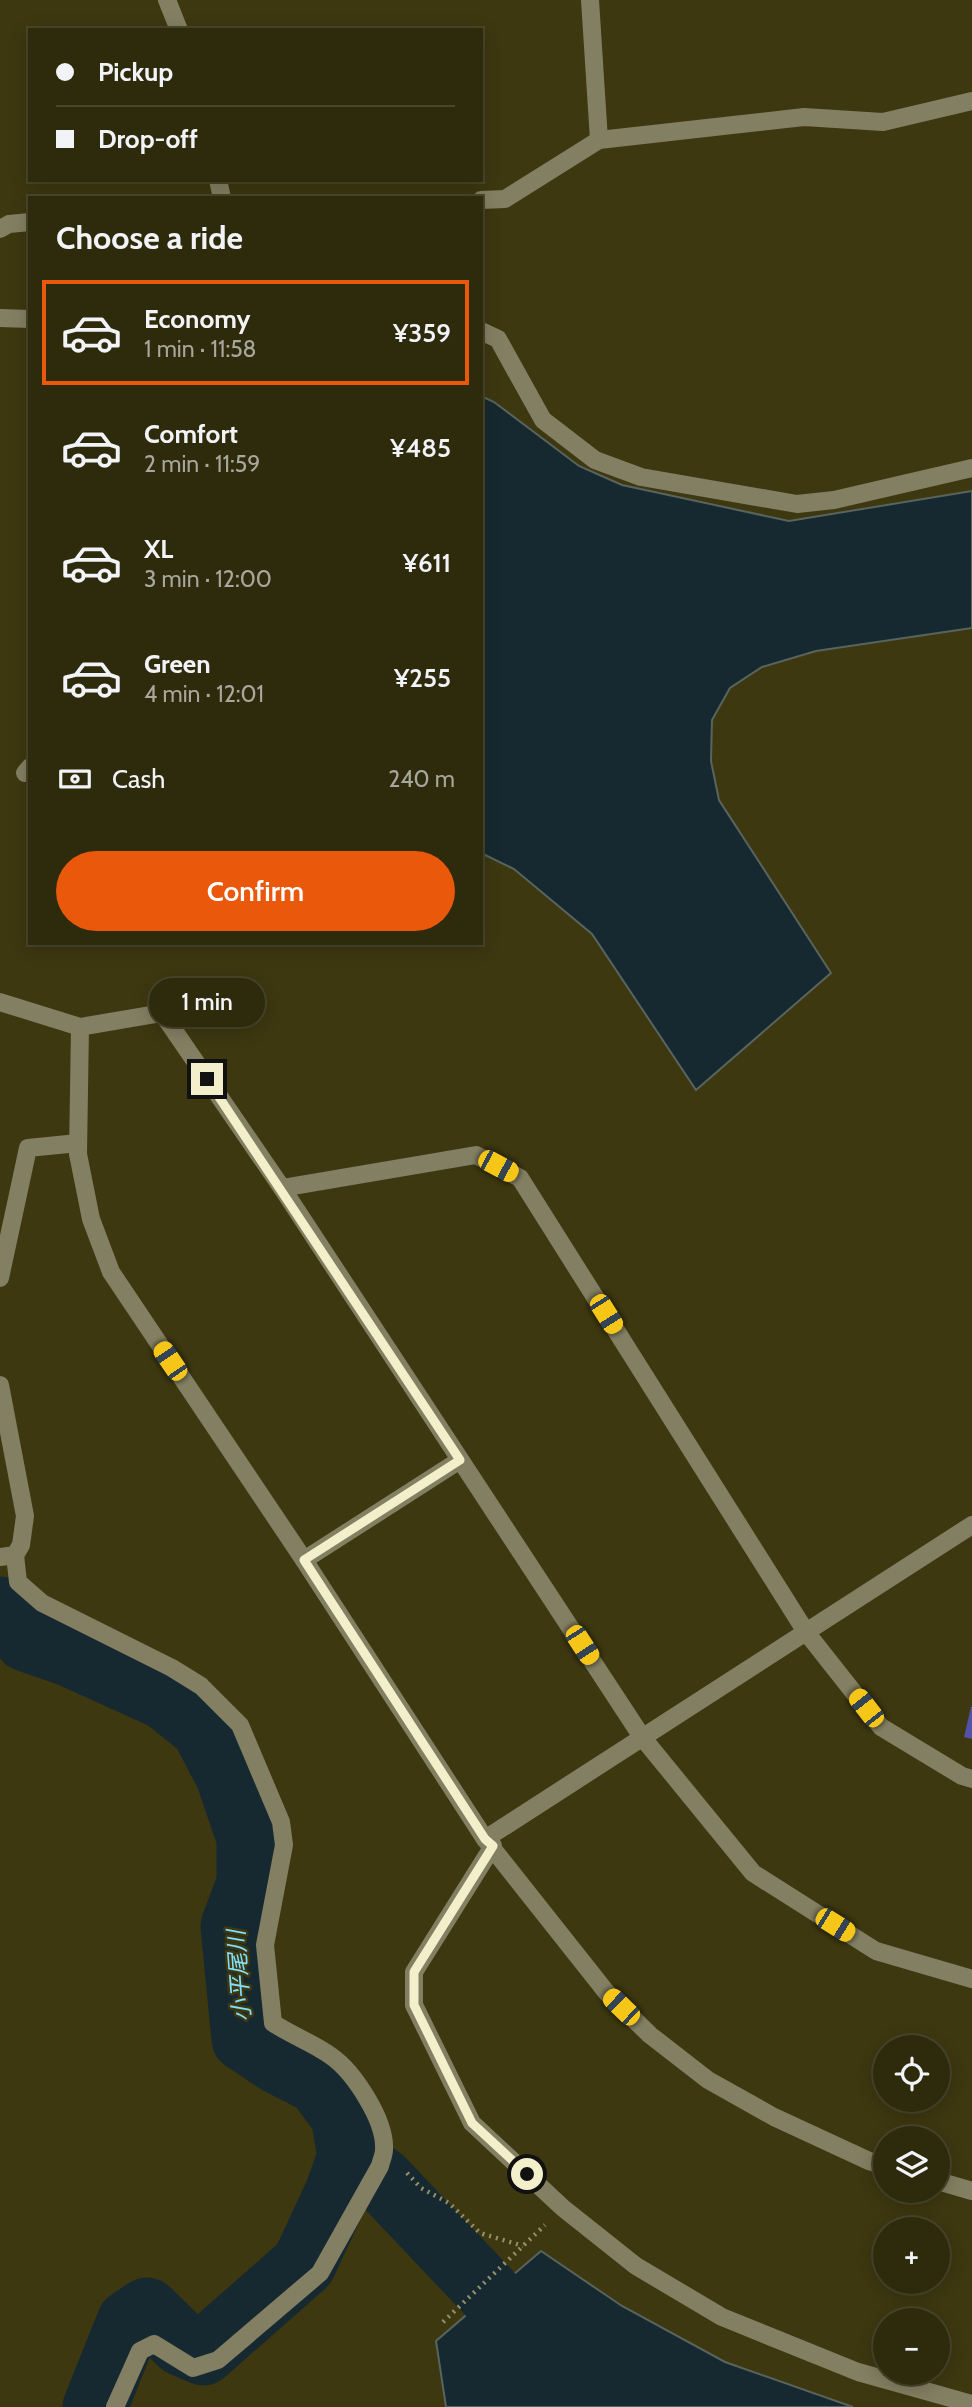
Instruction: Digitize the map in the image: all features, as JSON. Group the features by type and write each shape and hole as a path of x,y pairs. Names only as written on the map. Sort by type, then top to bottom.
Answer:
{"street":[{"path":"167,0 178,28"},
{"path":"590,0 599,140"},
{"path":"483,200 505,199 599,140 803,117 883,122 972,101"},
{"path":"0,229 9,224 28,222"},
{"path":"0,318 28,319"},
{"path":"483,332 498,339 543,421 595,460 641,477 797,504 834,500 972,468"},
{"path":"0,1002 80,1027 162,1013 282,1188 642,1737 753,1872 876,1951 972,1979"},
{"path":"80,1027 78,1154 91,1219 111,1272 489,1842 607,1993 650,2035 708,2080 774,2117 873,2162"},
{"path":"0,1278 29,1148 78,1143"},
{"path":"282,1188 476,1155 520,1178 807,1632 881,1727 962,1776 972,1779"},
{"path":"0,1385 25,1516 22,1545 7,1556 18,1582 42,1603 172,1668 201,1686 240,1725 281,1822 285,1845 265,1945 273,2023 295,2038 332,2056 356,2081 380,2122 382,2158 320,2273 218,2360 193,2368 154,2344 140,2351 115,2407"},
{"path":"304,1560 460,1460"},
{"path":"970,1530 642,1737 489,1842 414,1972 414,2005 472,2123 563,2208 636,2266 722,2317 858,2372 972,2403"},
{"path":"950,2184 972,2190"}],"path":[{"path":"382,2158 421,2188 449,2203 480,2233 522,2247 443,2322"}],"water":[{"path":"483,397 494,402 579,466 622,485 789,521 972,491 972,628 816,651 762,667 730,688 712,720 711,761 719,800 831,973 696,1090 592,934 514,869 483,854"},
{"path":"541,2251 622,2306 725,2362 853,2407 446,2407 436,2341"}],"building":[{"path":"972,1707 972,1739 964,1737"}],"waterway":[{"name":"小平尾川","path":"0,1609 26,1639 69,1654 166,1698 203,1728 228,1776 249,1838 249,1883 233,1926 244,2039 277,2061 318,2082 343,2116 350,2156 337,2193 304,2264 203,2353 182,2344 147,2310 129,2322 95,2407"},
{"path":"350,2156 383,2181 490,2294"}],"route":[{"path":"207,1079 282,1188 460,1460 304,1560 485,1839 493,1846 414,1972 414,2005 472,2123 527,2174"}]}
